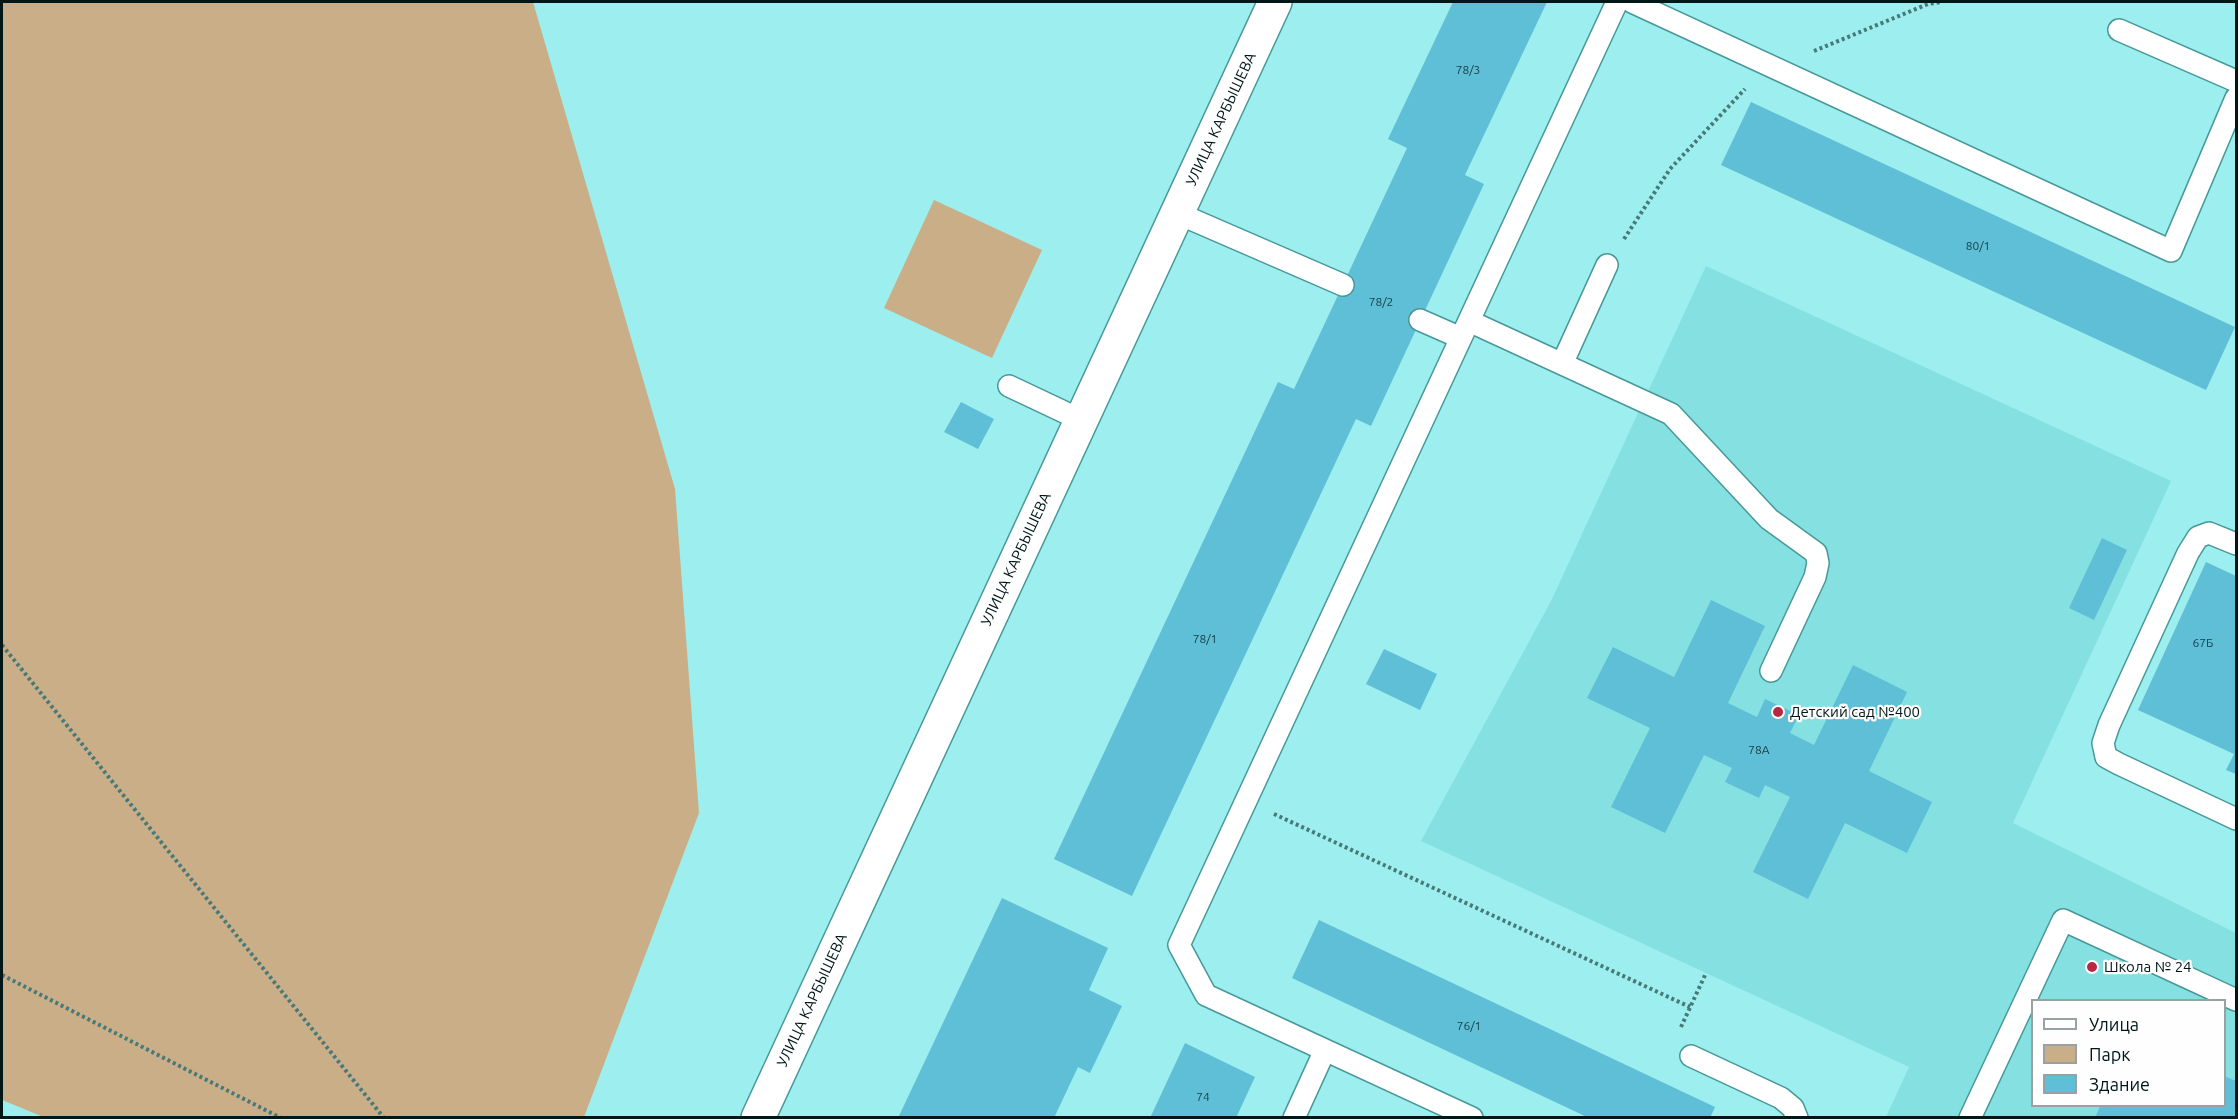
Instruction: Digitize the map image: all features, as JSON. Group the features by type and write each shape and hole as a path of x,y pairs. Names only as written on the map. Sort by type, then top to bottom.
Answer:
{"street":[{"name":"УЛИЦА КАРБЫШЕВА","path":"758,1118 1275,2"}],"lane":[{"path":"1472,1118 1206,995 1179,945 1617,2"},
{"path":"1632,2 2171,251 2236,98"},
{"path":"2119,30 2236,81"},
{"path":"1177,213 1343,285"},
{"path":"1562,364 1607,265"},
{"path":"1420,320 1465,329 1562,364 1671,414 1769,519 1816,553 1818,563 1815,577 1771,671"},
{"path":"1009,386 1081,420"},
{"path":"2236,544 2209,534 2198,537 2188,553 2114,714 2103,743 2106,757 2118,764 2236,819"},
{"path":"1970,1118 2063,920 2236,1000"},
{"path":"1294,1118 1325,1050"},
{"path":"1691,1056 1780,1098 1793,1108 1797,1118"}],"path":[{"path":"1607,265 1670,169 1747,88 1774,67 1928,4 1942,2"},
{"path":"2,645 384,1118"},
{"path":"1246,801 1690,1007"},
{"path":"1691,1056 1671,1048 1706,973"},
{"path":"2,975 281,1118"}],"shaded area":[{"name":"Детский сад №400","path":"1706,266 2171,481 2013,823 2236,933 2236,1117 1886,1117 1909,1067 1421,841 1551,601"}],"green space":[{"path":"2,2 533,2 675,489 699,813 584,1117 46,1118 2,1100"},
{"path":"934,200 1042,250 992,358 884,308"}],"building":[{"path":"1453,2 1547,2 1465,175 1484,184 1371,426 1356,419 1132,896 1054,859 1278,382 1294,389 1407,148 1388,139"},
{"path":"1751,102 2235,327 2206,390 1721,165"},
{"path":"961,402 994,419 978,449 944,432"},
{"path":"2102,538 2127,550 2094,620 2069,608"},
{"path":"2206,562 2236,576 2236,774 2226,770 2234,754 2138,710"},
{"path":"1711,600 1765,626 1728,703 1757,717 1765,699 1799,715 1790,733 1814,745 1853,665 1907,692 1869,771 1932,802 1907,853 1845,823 1808,899 1753,872 1790,797 1765,785 1759,798 1725,782 1732,768 1704,755 1665,833 1611,807 1650,728 1587,698 1613,647 1674,677"},
{"path":"1384,649 1437,674 1420,710 1366,684"},
{"path":"1002,898 1108,948 1089,990 1122,1006 1090,1073 1078,1067 1054,1118 898,1118"},
{"path":"1319,920 1715,1107 1710,1118 1589,1118 1292,978"},
{"path":"1185,1043 1255,1077 1236,1118 1150,1118"},
{"path":"2226,1077 2236,1081 2236,1118 2095,1118 2100,1107 2226,1107"}],"place":[{"name":"Детский сад №400","path":"1778,712"},
{"name":"Школа № 24","path":"2092,967"}]}
